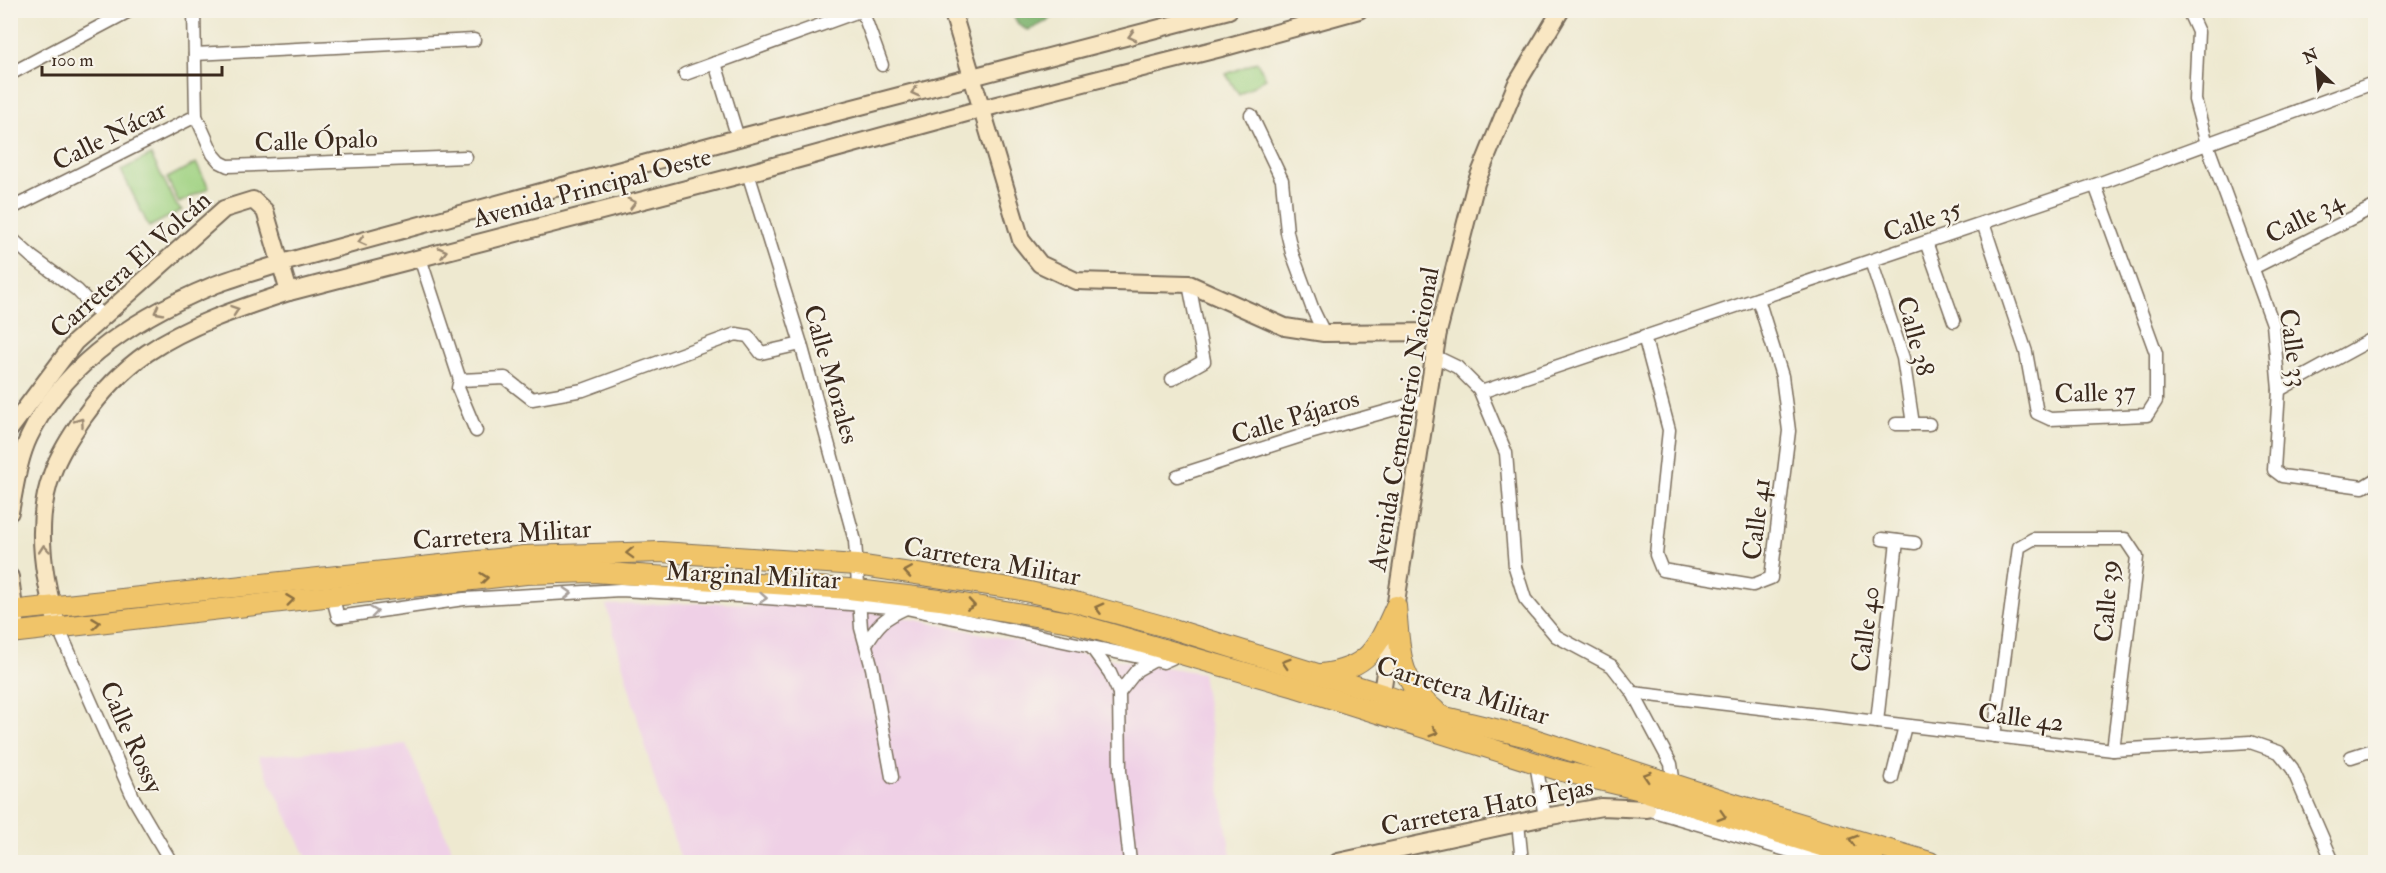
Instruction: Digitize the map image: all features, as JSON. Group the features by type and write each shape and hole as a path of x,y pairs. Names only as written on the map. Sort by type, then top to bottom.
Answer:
{"main road":[{"path":"952,10 1021,240 1040,264 1076,281 1189,284 1285,327 1324,333 1438,332"},
{"name":"Avenida Principal Oeste","path":"10,512 16,479 29,438 52,399 92,357 116,337 157,311 213,285 282,263 738,138 1229,10"},
{"name":"Avenida Principal Oeste","path":"58,627 45,568 42,529 45,496 63,448 99,395 130,366 148,352 226,312 290,292 1359,10"},
{"name":"Avenida Cementerio Nacional","path":"1378,714 1438,332 1476,183 1516,85 1559,12"},
{"name":"Carretera El Volcán","path":"10,429 75,342 224,209 253,200 265,212 290,292"},
{"path":"10,471 29,438"},
{"name":"Carretera Militar","path":"13,611 524,556 661,552 857,564 1016,589 1079,603 1170,628 1382,694 1445,717 1528,737 1674,785 1929,862"},
{"name":"Carretera Militar","path":"14,632 526,574 593,572 859,597 940,600 1070,622 1295,687 1536,763 1637,789 1873,862"},
{"path":"10,577 14,632"},
{"path":"1320,674 1343,671 1362,661 1380,643 1396,606"},
{"path":"1396,606 1400,658 1406,677 1423,701 1445,717"},
{"name":"Carretera Hato Tejas","path":"1338,862 1545,817 1602,807 1647,809"}],"street":[{"path":"10,74 131,10"},
{"path":"194,10 196,116"},
{"path":"685,74 862,10 882,64"},
{"name":"Calle 33","path":"2188,10 2198,32 2195,100 2207,144 2274,324 2279,390 2274,470 2282,476 2363,487 2376,478"},
{"path":"195,54 474,40"},
{"path":"715,63 738,138"},
{"name":"Calle 35","path":"1481,392 2095,185 2376,82"},
{"path":"1251,115 1282,180 1287,232 1292,253 1324,333"},
{"name":"Calle Ópalo","path":"196,116 213,154 228,166 466,157"},
{"name":"Calle Nácar","path":"10,209 196,116"},
{"name":"Calle Morales","path":"748,173 801,344 855,541 861,628 892,777"},
{"name":"Calle 37","path":"1983,223 2026,352 2037,413 2050,419 2147,416 2156,401 2156,353 2095,185"},
{"name":"Calle 34","path":"2253,268 2376,206"},
{"path":"10,237 32,257 77,290 103,317"},
{"path":"1926,242 1954,321"},
{"path":"420,258 460,380 458,388 476,431"},
{"name":"Calle 38","path":"1871,261 1903,358 1913,424"},
{"path":"1172,379 1204,361 1189,284"},
{"name":"Calle 41","path":"1644,336 1669,430 1656,555 1662,570 1754,585 1771,578 1789,431 1782,376 1758,299"},
{"path":"460,380 505,378 532,399 583,390 736,334 748,336 761,353 801,344"},
{"path":"2279,390 2376,337"},
{"path":"1434,356 1457,367 1481,392 1506,453 1515,567 1525,599 1556,636 1612,666 1633,693 1671,764 1674,785"},
{"name":"Calle Pájaros","path":"1177,476 1310,433 1427,400"},
{"path":"1896,424 1929,424"},
{"path":"1882,539 1916,543"},
{"name":"Calle 39","path":"1994,736 2019,547 2033,539 2125,539 2137,556 2114,750"},
{"name":"Calle 40","path":"1877,722 1897,541"},
{"name":"Marginal Militar","path":"859,597 1015,629 1153,661 1163,662 1181,654"},
{"path":"866,644 876,626 887,617 906,608"},
{"name":"Calle Rossy","path":"58,627 134,799 171,862"},
{"path":"1092,648 1110,673 1119,693 1120,771 1130,862"},
{"path":"1119,693 1137,670 1153,661"},
{"name":"Calle 42","path":"1633,693 2114,750 2250,742 2279,752 2292,768 2333,862"},
{"path":"1892,778 1905,726"},
{"path":"2351,757 2376,749"},
{"path":"1536,763 1545,817"},
{"path":"1647,809 1827,862"},
{"path":"1518,823 1522,862"}],"shaded area":[{"path":"717,603 828,606 892,615 1086,655 1202,673 1232,862 682,862 662,806 606,605"},
{"path":"406,744 457,862 309,862 258,756"}],"green space":[{"path":"1010,11 1064,11 1027,30 1019,25"},
{"path":"1257,62 1266,78 1239,95 1226,74"},
{"path":"151,155 177,206 182,210 149,227 121,170"},
{"path":"196,163 209,188 179,203 167,178"}]}
